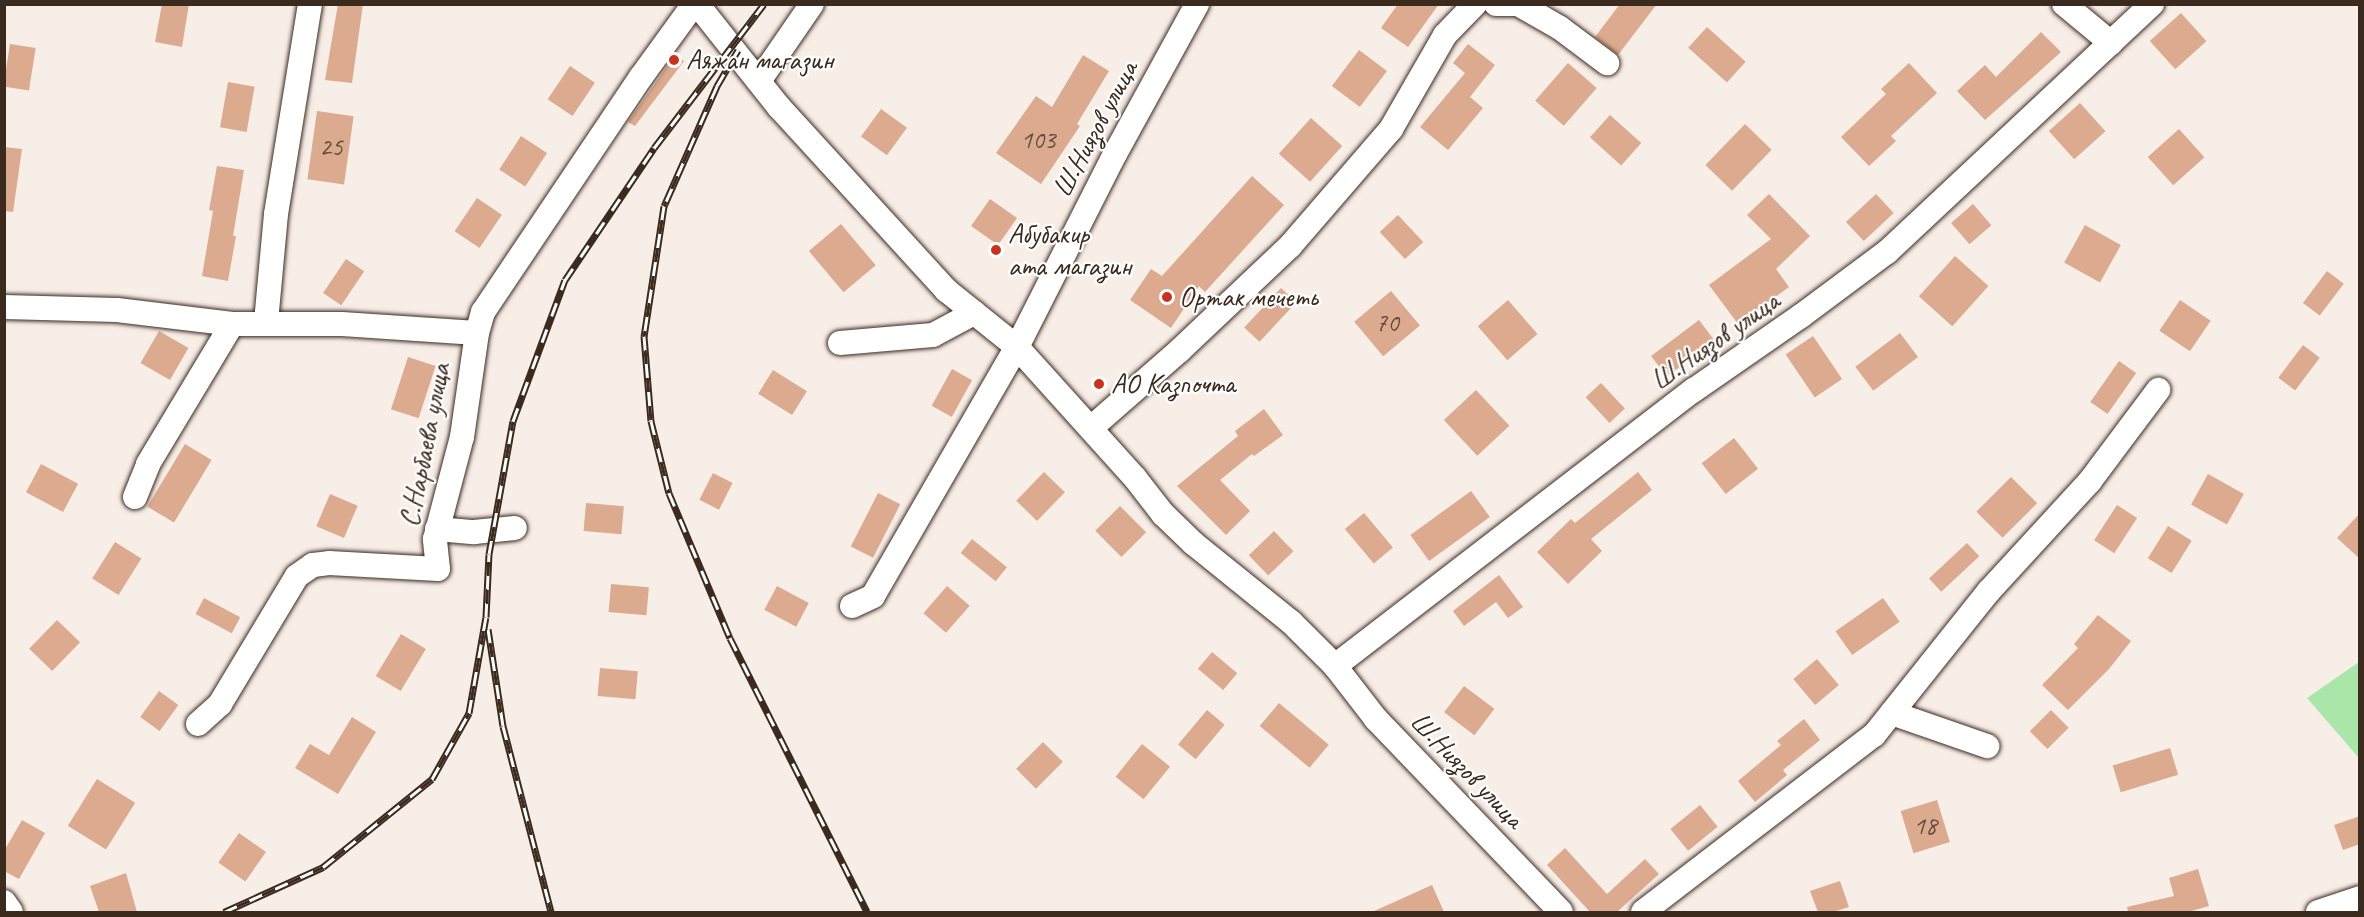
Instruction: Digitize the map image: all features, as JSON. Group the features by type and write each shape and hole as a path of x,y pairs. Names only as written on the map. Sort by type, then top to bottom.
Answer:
{"street":[{"path":"266,322 276,214 310,4"},
{"name":"С.Нарбаева улица","path":"198,724 220,704 297,576 313,566 329,563 438,569 435,539 462,437 477,333 483,312 641,78 696,4"},
{"name":"Ш.Ниязов улица","path":"696,4 779,107 946,290 1017,347 1091,428 1163,514 1193,543 1291,622 1335,666 1384,727 1561,912"},
{"path":"759,81 812,4"},
{"name":"Ш.Ниязов улица","path":"852,606 873,596 1017,347 1115,154 1197,4"},
{"path":"1091,428 1180,350 1290,246 1391,129 1444,35 1475,4"},
{"path":"1496,4 1520,5 1560,28 1607,63"},
{"path":"2064,4 2111,43"},
{"name":"Ш.Ниязов улица","path":"1335,666 1694,390 1802,316 1887,252 2152,4"},
{"name":"С.Нарбаева улица","path":"4,307 117,310 232,324 266,322 342,324 477,333"},
{"path":"840,344 933,335 974,313"},
{"path":"135,497 148,464 232,324"},
{"path":"1643,912 1874,735 1989,591 2091,480 2158,390"},
{"path":"437,529 474,532 514,528"},
{"path":"1892,713 1988,746"},
{"path":"2318,912 2360,898"},
{"path":"4,902 11,912"}],"green space":[{"path":"2359,662 2359,758 2307,698"}],"building":[{"path":"162,4 189,4 182,47 155,42"},
{"path":"338,4 363,4 352,83 325,80"},
{"path":"1398,4 1439,4 1408,47 1381,28"},
{"path":"1620,4 1657,4 1618,55 1595,37"},
{"path":"2181,13 2206,41 2175,69 2150,41"},
{"path":"1707,27 1746,62 1727,83 1688,48"},
{"path":"2041,32 2061,52 1985,120 1957,91 1985,65 1996,77"},
{"path":"10,44 36,48 29,91 4,87"},
{"path":"1468,44 1495,65 1470,97 1483,108 1448,150 1420,127 1465,73 1453,63"},
{"path":"1359,50 1387,71 1360,107 1332,86"},
{"path":"675,55 684,61 635,126 628,122"},
{"path":"1083,55 1109,71 1077,124 1080,126 1041,184 996,153 1036,96 1052,107"},
{"path":"1568,63 1597,88 1564,126 1535,101"},
{"path":"1909,63 1937,93 1891,136 1896,141 1869,166 1841,137 1886,94 1881,89"},
{"path":"570,66 595,83 573,116 548,99"},
{"path":"228,82 255,87 247,132 220,127"},
{"path":"2080,103 2105,131 2074,159 2049,131"},
{"path":"881,109 907,128 887,155 861,137"},
{"path":"317,111 354,116 344,184 307,179"},
{"path":"1610,115 1641,143 1621,165 1590,137"},
{"path":"1311,118 1342,146 1310,182 1279,154"},
{"path":"1745,124 1772,150 1732,191 1705,165"},
{"path":"2179,129 2204,157 2173,185 2148,157"},
{"path":"521,136 547,153 525,186 499,170"},
{"path":"4,147 22,149 13,212 4,211"},
{"path":"217,166 244,170 228,281 202,276 213,211 209,210"},
{"path":"1252,176 1284,205 1205,292 1199,286 1171,328 1130,300 1151,269 1162,276"},
{"path":"1769,194 1810,236 1776,269 1789,287 1738,324 1709,285 1771,239 1747,215"},
{"path":"1876,194 1894,213 1864,241 1846,222"},
{"path":"477,198 502,215 480,248 455,231"},
{"path":"990,199 1017,218 998,245 971,226"},
{"path":"1973,204 1991,225 1969,244 1951,223"},
{"path":"1398,215 1423,242 1405,259 1380,232"},
{"path":"841,224 876,265 844,292 809,251"},
{"path":"2085,225 2121,245 2100,282 2064,263"},
{"path":"1955,256 1988,286 1952,326 1919,296"},
{"path":"346,259 364,271 341,305 323,293"},
{"path":"2327,271 2344,284 2320,316 2303,303"},
{"path":"1281,288 1296,302 1260,342 1244,327"},
{"path":"1391,291 1420,325 1383,356 1354,322"},
{"path":"1508,300 1538,334 1507,360 1478,326"},
{"path":"2180,300 2211,321 2190,351 2159,331"},
{"path":"1699,320 1715,341 1667,377 1651,356"},
{"path":"159,331 188,348 170,380 140,363"},
{"path":"1900,333 1918,357 1873,391 1855,367"},
{"path":"1813,336 1842,379 1815,398 1786,354"},
{"path":"2303,345 2320,358 2295,390 2278,378"},
{"path":"408,357 436,366 419,418 391,409"},
{"path":"2119,361 2136,373 2108,414 2090,402"},
{"path":"952,369 972,380 952,417 932,406"},
{"path":"773,370 807,391 792,415 758,394"},
{"path":"1601,383 1625,409 1610,423 1586,397"},
{"path":"1476,390 1509,426 1477,456 1444,420"},
{"path":"1264,409 1283,435 1254,456 1252,454 1220,480 1250,511 1226,535 1177,486 1238,436 1235,431"},
{"path":"1734,438 1758,469 1726,494 1702,463"},
{"path":"185,444 212,460 174,523 147,507"},
{"path":"41,464 78,484 63,512 26,492"},
{"path":"1044,472 1065,492 1037,521 1016,501"},
{"path":"1638,472 1652,490 1591,539 1602,551 1568,584 1537,552 1571,519 1575,523"},
{"path":"713,473 733,483 719,510 699,500"},
{"path":"2208,474 2244,494 2227,524 2191,505"},
{"path":"2011,477 2037,503 2003,538 1976,512"},
{"path":"1471,491 1490,517 1429,561 1410,535"},
{"path":"878,493 900,504 873,558 851,546"},
{"path":"330,494 358,506 344,538 316,526"},
{"path":"586,503 624,506 621,534 584,531"},
{"path":"2117,505 2137,518 2114,553 2094,540"},
{"path":"1120,506 1146,532 1121,557 1095,531"},
{"path":"1364,513 1393,547 1374,564 1345,529"},
{"path":"2360,513 2360,559 2337,538"},
{"path":"2168,526 2192,541 2172,573 2148,558"},
{"path":"1274,531 1293,551 1268,575 1249,555"},
{"path":"972,539 1007,567 996,581 961,553"},
{"path":"115,542 141,558 119,595 92,578"},
{"path":"1967,543 1979,556 1941,592 1929,578"},
{"path":"1499,575 1523,607 1508,618 1496,602 1464,626 1453,611"},
{"path":"611,584 649,587 646,615 609,612"},
{"path":"777,586 809,603 796,627 764,610"},
{"path":"947,586 970,606 946,633 923,613"},
{"path":"204,598 240,617 232,633 196,614"},
{"path":"1883,598 1900,622 1852,655 1835,631"},
{"path":"2098,615 2131,641 2109,669 2068,710 2042,685 2078,648 2074,644"},
{"path":"57,620 80,642 52,671 29,649"},
{"path":"401,634 426,649 401,691 376,676"},
{"path":"1212,652 1237,673 1223,690 1198,669"},
{"path":"1817,659 1839,685 1815,705 1793,679"},
{"path":"600,668 638,671 635,699 598,696"},
{"path":"1464,686 1494,709 1474,735 1444,712"},
{"path":"159,691 178,705 160,731 140,717"},
{"path":"1279,703 1329,745 1310,768 1260,726"},
{"path":"1207,710 1225,725 1196,759 1178,744"},
{"path":"2051,710 2069,728 2047,749 2030,731"},
{"path":"352,717 376,732 338,794 295,768 310,744 329,755"},
{"path":"1804,719 1820,740 1783,770 1787,775 1755,802 1738,781 1781,745 1777,741"},
{"path":"1043,742 1063,762 1036,789 1016,769"},
{"path":"1142,744 1170,767 1144,799 1116,777"},
{"path":"2170,748 2178,775 2121,792 2113,766"},
{"path":"97,779 135,803 106,849 68,826"},
{"path":"1937,800 1950,842 1914,853 1901,811"},
{"path":"1700,805 1718,827 1688,851 1670,829"},
{"path":"2360,816 2360,844 2343,850 2334,825"},
{"path":"22,820 45,833 19,879 4,871 4,851"},
{"path":"239,833 266,852 245,881 218,862"},
{"path":"1565,848 1607,894 1645,859 1659,874 1617,912 1590,912 1547,865"},
{"path":"2198,869 2209,906 2188,912 2128,912 2127,907 2174,896 2169,878"},
{"path":"126,873 137,912 99,912 90,886"},
{"path":"1840,881 1849,907 1833,912 1818,912 1810,891"},
{"path":"1432,885 1444,912 1372,912"}],"railway":[{"path":"224,912 323,867 432,779 469,713 486,617 489,554 513,421 565,280 654,148 764,4"},
{"path":"738,50 717,86 664,206 644,336 651,421 669,493 730,638 867,912"},
{"path":"488,629 503,726 551,912"}],"place":[{"name":"Аяжан магазин","path":"674,60"},
{"name":"Абубакир ата магазин","path":"996,250"},
{"name":"Ортак мечеть","path":"1167,297"},
{"name":"АО Казпочта","path":"1099,384"}]}
